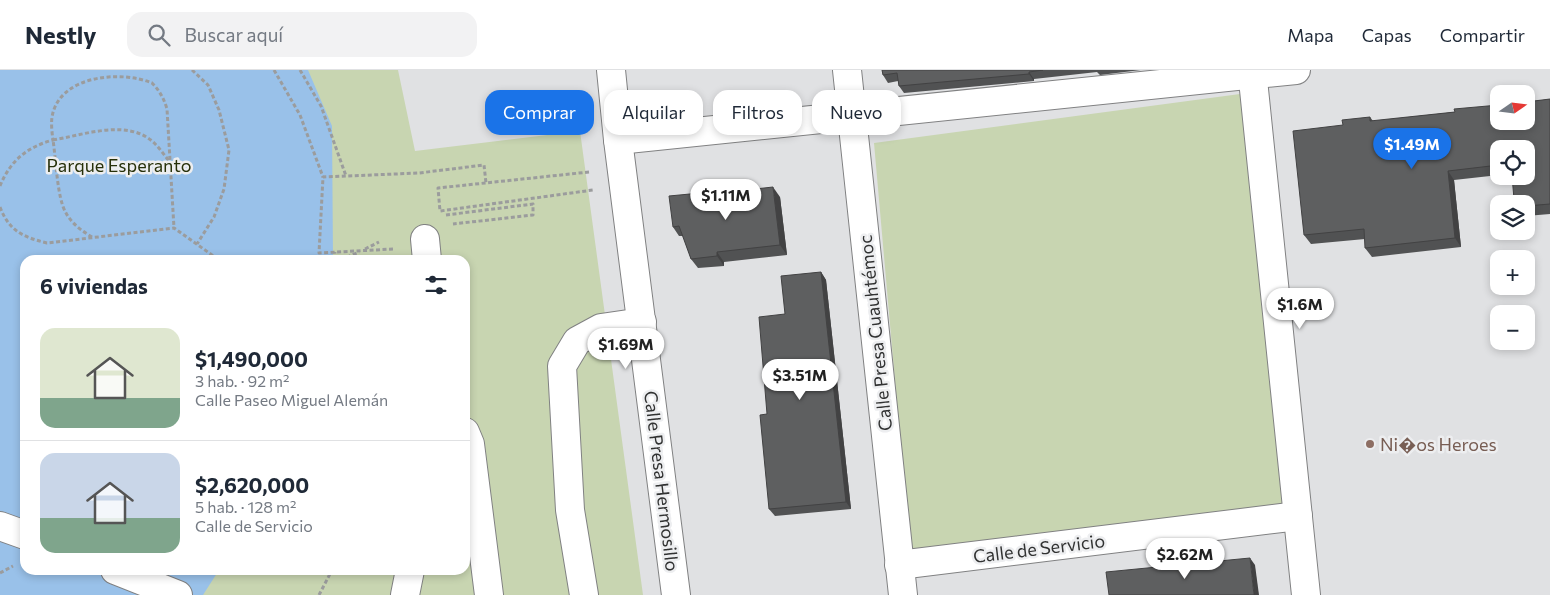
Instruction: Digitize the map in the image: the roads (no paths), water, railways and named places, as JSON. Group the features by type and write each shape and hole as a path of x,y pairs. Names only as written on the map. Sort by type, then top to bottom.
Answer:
{"street":[{"name":"Calle Presa Hermosillo","path":"611,70 618,140 676,595"},
{"name":"Calle Presa Cuauhtémoc","path":"847,70 849,90"},
{"path":"901,110 1252,72 1296,70"},
{"path":"1252,72 1306,595"},
{"path":"618,140 812,119"},
{"name":"Calle Presa Cuauhtémoc","path":"854,135 903,595"},
{"path":"584,595 570,510 562,366 577,341 601,328 642,322"},
{"path":"470,444 489,595"},
{"name":"Calle de Servicio","path":"899,565 1298,516"},
{"path":"0,526 20,533"},
{"path":"128,575 178,595"},
{"path":"405,595 409,575"}],"water":[{"path":"0,70 308,70 332,126 333,255 20,255 20,575 216,575 203,595 0,595"}],"place":[{"name":"Ni�os Heroes","path":"1370,444"}],"park label":[{"name":"Parque Esperanto","path":"119,165"}]}
